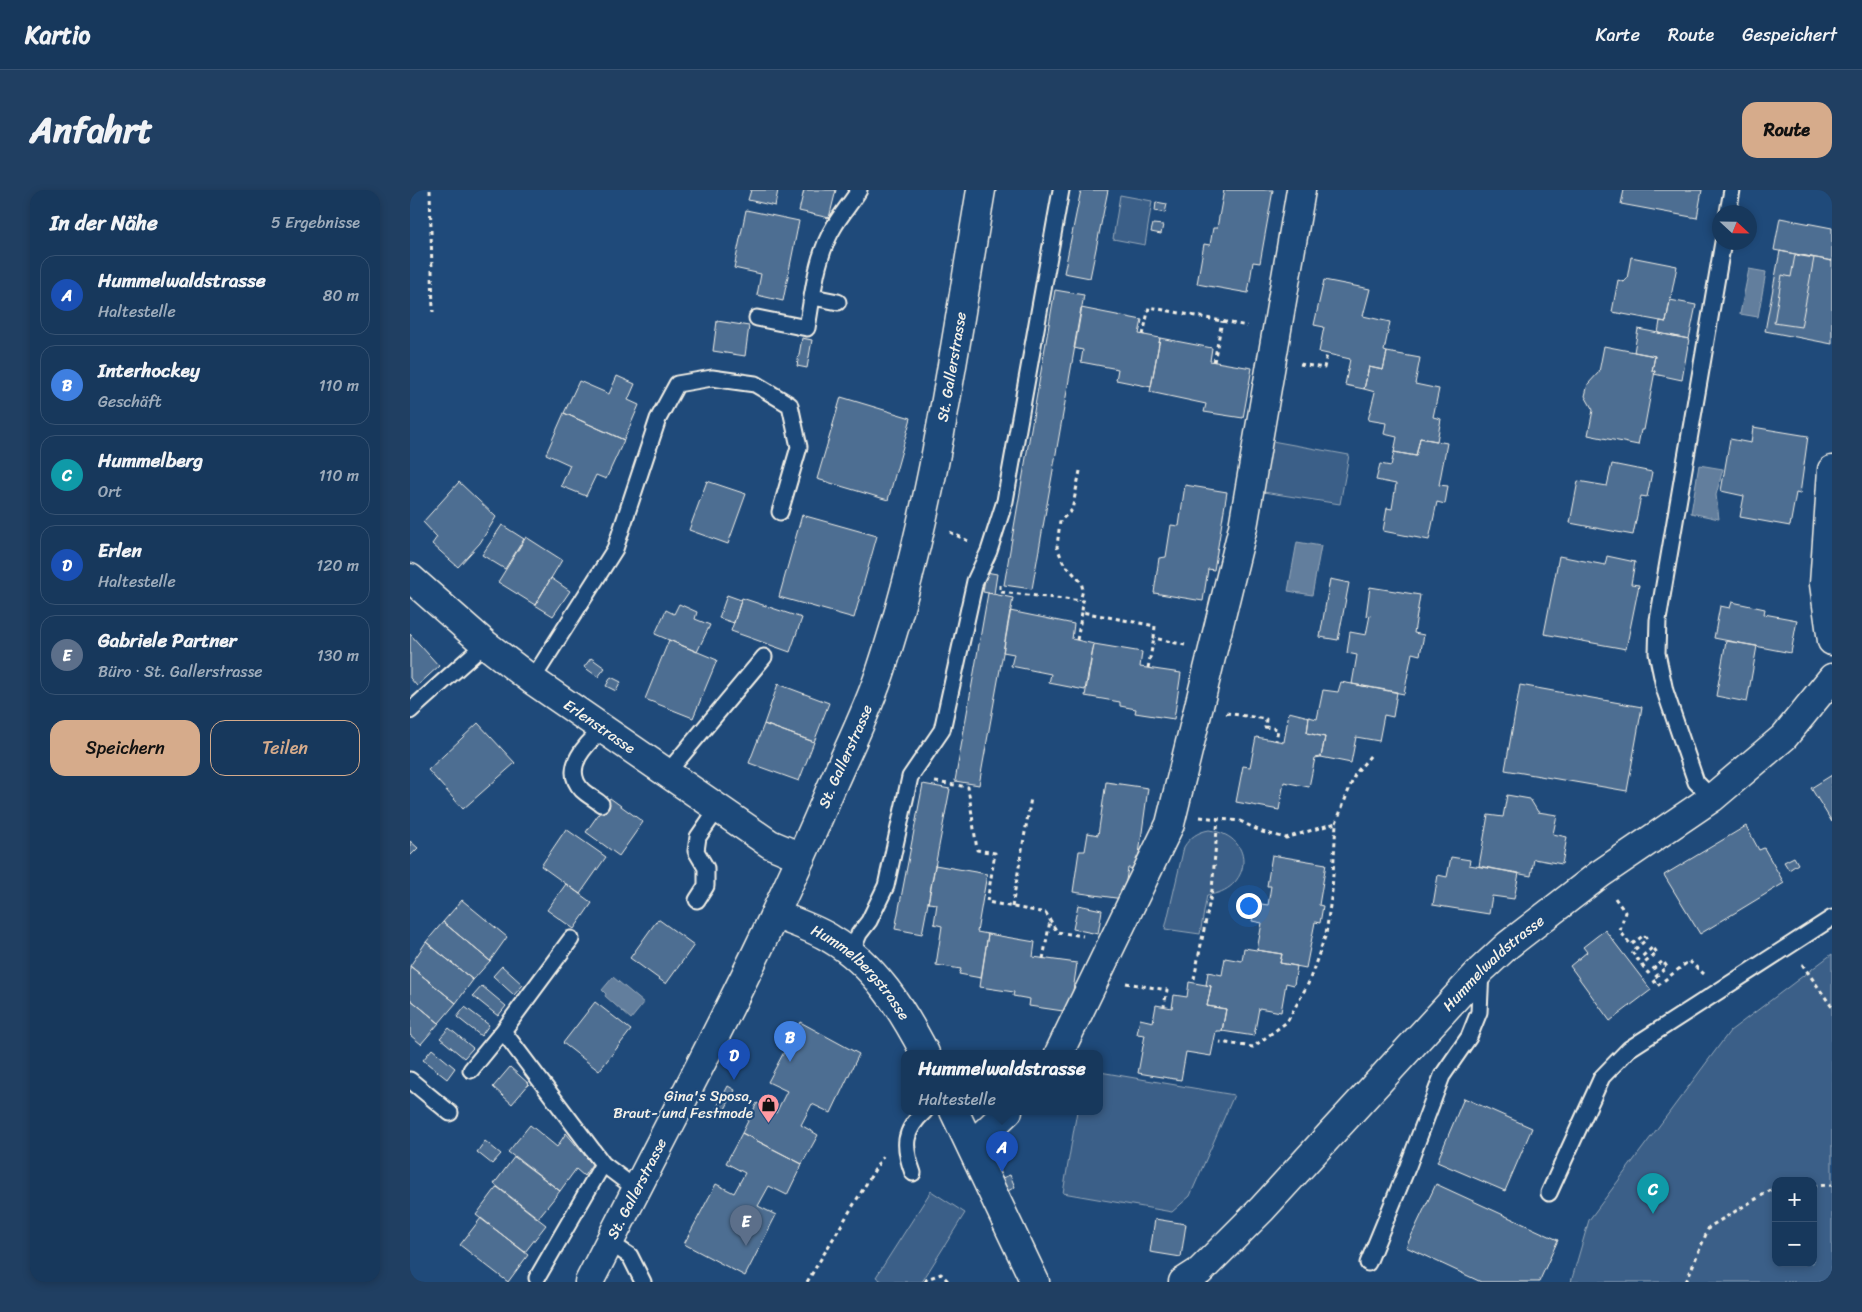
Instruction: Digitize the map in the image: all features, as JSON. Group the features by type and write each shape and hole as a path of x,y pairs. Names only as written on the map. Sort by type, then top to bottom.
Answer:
{"street":[{"name":"St. Gallerstrasse","path":"589,1282 750,967 801,857 881,670 911,570 932,480 981,190"},
{"path":"1060,1050 1170,824 1243,527 1301,190"},
{"path":"1832,475 1824,584 1832,641"},
{"name":"Erlenstrasse","path":"410,578 486,644 532,680 770,844 801,857"},
{"name":"Hummelwaldstrasse","path":"1184,1282 1206,1265 1262,1209 1481,970 1508,944 1600,874 1712,798 1784,737 1832,678"},
{"name":"Hummelbergstrasse","path":"775,914 831,939 851,953 893,998 923,1050"},
{"path":"956,1115 972,1145 1035,1282"},
{"path":"972,1145 1004,1115"}],"lane":[{"path":"757,318 807,328 825,244 834,226 859,190"},
{"path":"851,953 859,934 869,921 886,886 910,778 942,730 975,581 989,551 1005,501 1062,190"},
{"path":"1729,205 1732,190"},
{"path":"1712,798 1696,782 1665,691 1657,653 1658,620 1722,250"},
{"path":"813,297 838,302"},
{"path":"532,680 615,550 658,419 677,384 712,378 755,384 790,405 799,447 780,512"},
{"path":"410,711 486,644"},
{"path":"667,773 764,657"},
{"path":"601,804 580,789 575,777 576,762 583,747 603,729"},
{"path":"696,900 706,886 706,868 696,851 698,836 718,808"},
{"path":"1549,1193 1572,1139 1602,1077 1629,1049 1832,918"},
{"path":"471,1070 571,939"},
{"path":"1368,1262 1408,1166 1442,1076 1469,1037 1479,1012 1481,970"},
{"path":"503,1030 603,1164 636,1189"},
{"path":"410,1080 450,1114"},
{"path":"913,1172 905,1152 908,1136 915,1120 921,1115"},
{"path":"537,1278 603,1164"},
{"path":"609,1242 630,1256 643,1282"}],"path":[{"path":"430,190 433,312"},
{"path":"1143,335 1149,307 1277,332"},
{"path":"1214,362 1222,321"},
{"path":"1272,359 1324,368 1327,354"},
{"path":"1080,471 1072,510 1060,521 1057,547 1064,562 1081,582 1083,590 1080,601"},
{"path":"989,551 1002,571 1000,592 1083,601 1078,640"},
{"path":"1082,612 1155,626 1148,668"},
{"path":"1154,638 1213,651"},
{"path":"1198,709 1266,719 1265,727 1278,729 1276,741"},
{"path":"1220,1042 1253,1047 1286,1022 1308,984 1326,934 1332,891 1336,823 1355,774 1371,755"},
{"path":"910,778 968,787 976,850 995,853 987,902 1046,913 1057,932 1113,942"},
{"path":"1012,907 1031,798"},
{"path":"1173,811 1202,818 1218,818 1240,822 1262,832 1286,838 1336,823"},
{"path":"1194,979 1212,890 1218,818"},
{"path":"1614,897 1625,912 1620,930 1631,945 1644,935 1647,939 1632,952 1638,960 1653,947 1657,952 1642,966 1648,973 1663,961 1667,967 1653,979 1657,986 1689,961 1721,989"},
{"path":"1043,958 1050,921"},
{"path":"1788,945 1832,1006"},
{"path":"1096,978 1167,990 1164,1006"},
{"path":"807,1282 884,1155"},
{"path":"1817,1186 1832,1185"},
{"path":"1686,1282 1709,1227 1772,1189"},
{"path":"925,1282 934,1275 941,1274 949,1282"}],"shaded area":[{"path":"1120,195 1152,201 1145,245 1113,239"},
{"path":"1749,269 1766,272 1758,317 1740,314"},
{"path":"1272,441 1349,455 1340,504 1263,492"},
{"path":"1699,465 1723,469 1716,495 1719,519 1691,513"},
{"path":"1297,542 1321,546 1312,595 1288,591"},
{"path":"1209,830 1225,835 1236,843 1242,853 1243,864 1240,875 1232,885 1221,892 1207,895 1200,934 1165,929 1184,847 1189,840 1201,832"},
{"path":"1832,954 1832,1282 1571,1282 1589,1220 1730,1031"},
{"path":"613,977 644,1003 631,1019 605,996 606,994 602,990"},
{"path":"1103,1073 1234,1095 1190,1196 1172,1212 1063,1193 1076,1115 1103,1115"},
{"path":"931,1191 965,1213 922,1282 883,1282 876,1277"}],"building":[{"path":"751,190 778,190 775,206 748,200"},
{"path":"804,190 836,190 829,218 799,211"},
{"path":"1081,190 1108,190 1090,278 1064,273"},
{"path":"1224,190 1273,190 1260,263 1253,262 1248,293 1197,284 1204,244 1210,245 1213,228 1217,228"},
{"path":"1624,190 1702,190 1697,218 1621,204"},
{"path":"1156,202 1167,204 1165,213 1155,211"},
{"path":"746,210 799,221 783,301 757,295 761,274 734,268"},
{"path":"1780,218 1832,228 1832,261 1774,250"},
{"path":"1153,224 1163,225 1161,234 1151,232"},
{"path":"1780,251 1832,261 1832,344 1765,331"},
{"path":"1795,255 1814,258 1801,327 1774,323 1782,275 1791,277"},
{"path":"1631,257 1677,266 1666,322 1612,312 1618,280 1624,282 1627,279"},
{"path":"1324,280 1370,289 1363,316 1390,322 1384,351 1387,352 1383,370 1369,367 1364,389 1345,385 1350,359 1319,352 1324,327 1314,325"},
{"path":"1055,290 1084,295 1032,589 1004,585"},
{"path":"1670,300 1696,305 1689,339 1658,333 1660,321 1666,322"},
{"path":"1081,308 1142,320 1139,334 1160,338 1151,387 1116,380 1118,369 1081,362 1083,350 1074,348"},
{"path":"717,321 749,326 745,356 713,351"},
{"path":"1638,329 1689,339 1682,380 1654,374 1655,371 1652,371 1655,356 1634,352"},
{"path":"802,338 812,340 807,368 797,366"},
{"path":"1160,338 1212,348 1210,361 1252,368 1243,418 1204,412 1206,404 1150,392"},
{"path":"1604,346 1655,356 1652,371 1655,371 1644,430 1641,430 1638,445 1588,435 1593,410 1585,396 1588,384 1599,372"},
{"path":"1387,352 1420,358 1415,384 1439,389 1433,417 1441,419 1437,441 1420,438 1416,456 1394,452 1397,437 1384,434 1386,423 1368,420 1375,392 1364,389 1369,367 1383,370"},
{"path":"617,376 635,384 628,400 639,405 624,440 564,413 579,381 609,394"},
{"path":"841,397 911,418 888,500 817,479"},
{"path":"564,413 624,440 606,479 596,475 586,496 561,486 570,465 546,454"},
{"path":"1753,427 1808,436 1800,494 1796,493 1790,526 1740,517 1744,496 1721,491 1730,439 1751,443"},
{"path":"1420,438 1447,443 1439,485 1448,486 1445,504 1437,502 1429,540 1383,531 1387,508 1392,509 1396,484 1376,480 1380,464 1391,466 1394,452 1416,456"},
{"path":"1612,464 1652,472 1647,497 1641,496 1633,535 1570,523 1578,481 1607,486"},
{"path":"707,481 746,494 728,544 689,530"},
{"path":"459,482 496,517 480,543 458,567 432,544 437,537 423,522"},
{"path":"1185,485 1227,492 1214,570 1208,569 1203,601 1154,593 1159,558 1166,557 1171,525 1179,526"},
{"path":"802,515 877,536 854,618 779,597"},
{"path":"502,525 524,539 505,569 482,555"},
{"path":"526,537 562,560 535,605 498,582"},
{"path":"1559,556 1605,565 1607,556 1635,562 1631,584 1639,585 1626,649 1544,634"},
{"path":"986,572 997,574 994,594 983,592"},
{"path":"551,578 570,591 553,616 535,605"},
{"path":"1330,579 1349,583 1338,640 1320,637"},
{"path":"1370,587 1420,595 1414,633 1424,635 1420,655 1412,653 1404,694 1352,684 1357,655 1347,653 1350,632 1366,635 1370,615 1366,616"},
{"path":"988,593 1013,598 979,785 955,781"},
{"path":"727,595 741,600 734,623 719,618"},
{"path":"742,598 802,618 790,652 731,631"},
{"path":"1732,602 1765,609 1764,614 1797,620 1791,653 1714,638 1720,606 1730,608"},
{"path":"679,604 697,612 695,619 710,625 697,652 655,634 666,610 674,614"},
{"path":"1010,611 1074,624 1072,639 1094,644 1085,690 1049,683 1051,674 1011,666 1014,654 1003,652"},
{"path":"410,634 439,666 417,686 410,678"},
{"path":"669,640 717,660 693,718 645,699"},
{"path":"1726,641 1757,646 1747,702 1716,696"},
{"path":"1094,644 1142,652 1140,667 1181,673 1174,719 1135,713 1136,709 1120,706 1120,702 1085,696"},
{"path":"591,658 605,668 598,677 584,667"},
{"path":"611,677 621,682 616,691 606,686"},
{"path":"1341,682 1397,692 1393,717 1384,715 1379,741 1356,737 1351,763 1321,757 1325,737 1307,733 1309,717 1317,719 1323,690 1338,692"},
{"path":"778,684 829,703 814,742 764,724"},
{"path":"1520,685 1642,707 1627,791 1505,770"},
{"path":"1289,712 1309,717 1307,733 1325,737 1321,757 1315,758 1309,787 1284,782 1279,810 1236,802 1243,766 1250,767 1256,737 1284,742"},
{"path":"478,723 515,763 463,809 428,770"},
{"path":"764,724 814,742 799,781 749,763"},
{"path":"1832,775 1832,822 1811,788"},
{"path":"1106,782 1148,788 1137,869 1128,868 1123,899 1073,892 1079,851 1085,851 1088,833 1098,835"},
{"path":"923,784 950,789 922,934 895,929"},
{"path":"1507,795 1530,799 1538,812 1557,815 1553,834 1567,837 1562,864 1534,859 1531,876 1479,866 1488,815 1503,817"},
{"path":"610,798 643,822 619,856 586,832"},
{"path":"1746,826 1759,850 1764,848 1784,883 1700,934 1664,875"},
{"path":"566,829 606,857 580,894 541,866"},
{"path":"410,841 418,848 410,856"},
{"path":"1272,855 1326,864 1319,905 1323,906 1320,923 1315,922 1306,968 1280,963 1282,954 1257,950 1262,923 1252,921 1255,903 1268,905 1271,886 1267,886"},
{"path":"1451,857 1470,860 1469,865 1519,873 1514,899 1492,896 1489,914 1433,905 1438,875 1447,877"},
{"path":"1794,857 1798,864 1789,870 1784,862"},
{"path":"935,865 987,874 977,932 988,934 981,978 959,974 961,969 936,965 942,926 934,924 937,904 928,903"},
{"path":"566,884 592,903 574,929 547,910"},
{"path":"462,900 507,937 490,961 443,922"},
{"path":"1078,905 1102,910 1098,934 1073,929"},
{"path":"658,919 694,945 666,984 630,958"},
{"path":"443,922 490,961 473,980 426,942"},
{"path":"1605,930 1651,990 1610,1021 1570,966 1587,952 1583,947"},
{"path":"988,934 1035,942 1033,957 1077,963 1070,1012 1029,1006 1030,999 1013,996 1014,992 980,987"},
{"path":"426,942 473,980 456,1003 410,966"},
{"path":"1244,948 1282,954 1280,963 1297,966 1294,985 1286,983 1281,1012 1259,1008 1254,1036 1222,1031 1226,1009 1207,1006 1211,986 1206,985 1208,972 1222,975 1225,958 1242,961"},
{"path":"410,966 456,1003 439,1023 410,999"},
{"path":"502,966 523,985 514,995 493,976"},
{"path":"1189,982 1211,986 1207,1006 1226,1009 1222,1031 1216,1031 1211,1056 1186,1052 1181,1080 1138,1073 1145,1035 1137,1034 1140,1019 1153,1022 1156,1005 1172,1008 1174,995 1187,997"},
{"path":"482,986 506,1006 498,1016 473,996"},
{"path":"410,999 439,1023 421,1044 410,1035"},
{"path":"595,1002 631,1030 599,1071 563,1043"},
{"path":"465,1007 489,1025 481,1036 457,1017"},
{"path":"800,1022 859,1054 831,1113 812,1104 801,1125 818,1135 802,1164 742,1133 757,1103 776,1113 787,1091 768,1082"},
{"path":"449,1028 473,1048 464,1058 440,1038"},
{"path":"432,1049 455,1068 447,1079 423,1060"},
{"path":"510,1067 529,1084 512,1104 493,1087"},
{"path":"728,1086 735,1090 723,1113 716,1109"},
{"path":"1464,1098 1532,1128 1505,1191 1437,1162"},
{"path":"530,1125 557,1147 566,1133 592,1164 584,1176 576,1169 560,1191 508,1152"},
{"path":"742,1133 802,1164 787,1195 769,1186 758,1206 776,1215 745,1276 684,1244 716,1184 734,1193 745,1173 726,1163"},
{"path":"485,1141 501,1154 492,1164 477,1152"},
{"path":"515,1156 560,1191 538,1218 494,1184"},
{"path":"1010,1175 1015,1187 1008,1191 1002,1178"},
{"path":"1436,1184 1558,1240 1539,1282 1481,1282 1406,1247"},
{"path":"497,1187 546,1225 525,1252 476,1215"},
{"path":"481,1218 528,1255 508,1282 460,1245"},
{"path":"1155,1219 1186,1224 1181,1257 1150,1252"}],"place":[{"name":"Interhockey","path":"790,1062"},
{"name":"Erlen","path":"734,1080"},
{"name":"Gina's Sposa, Braut- und Festmode","path":"769,1124"},
{"name":"Hummelwaldstrasse","path":"1002,1172"},
{"name":"Hummelberg","path":"1653,1214"},
{"name":"Gabriele Partner","path":"746,1246"}]}
